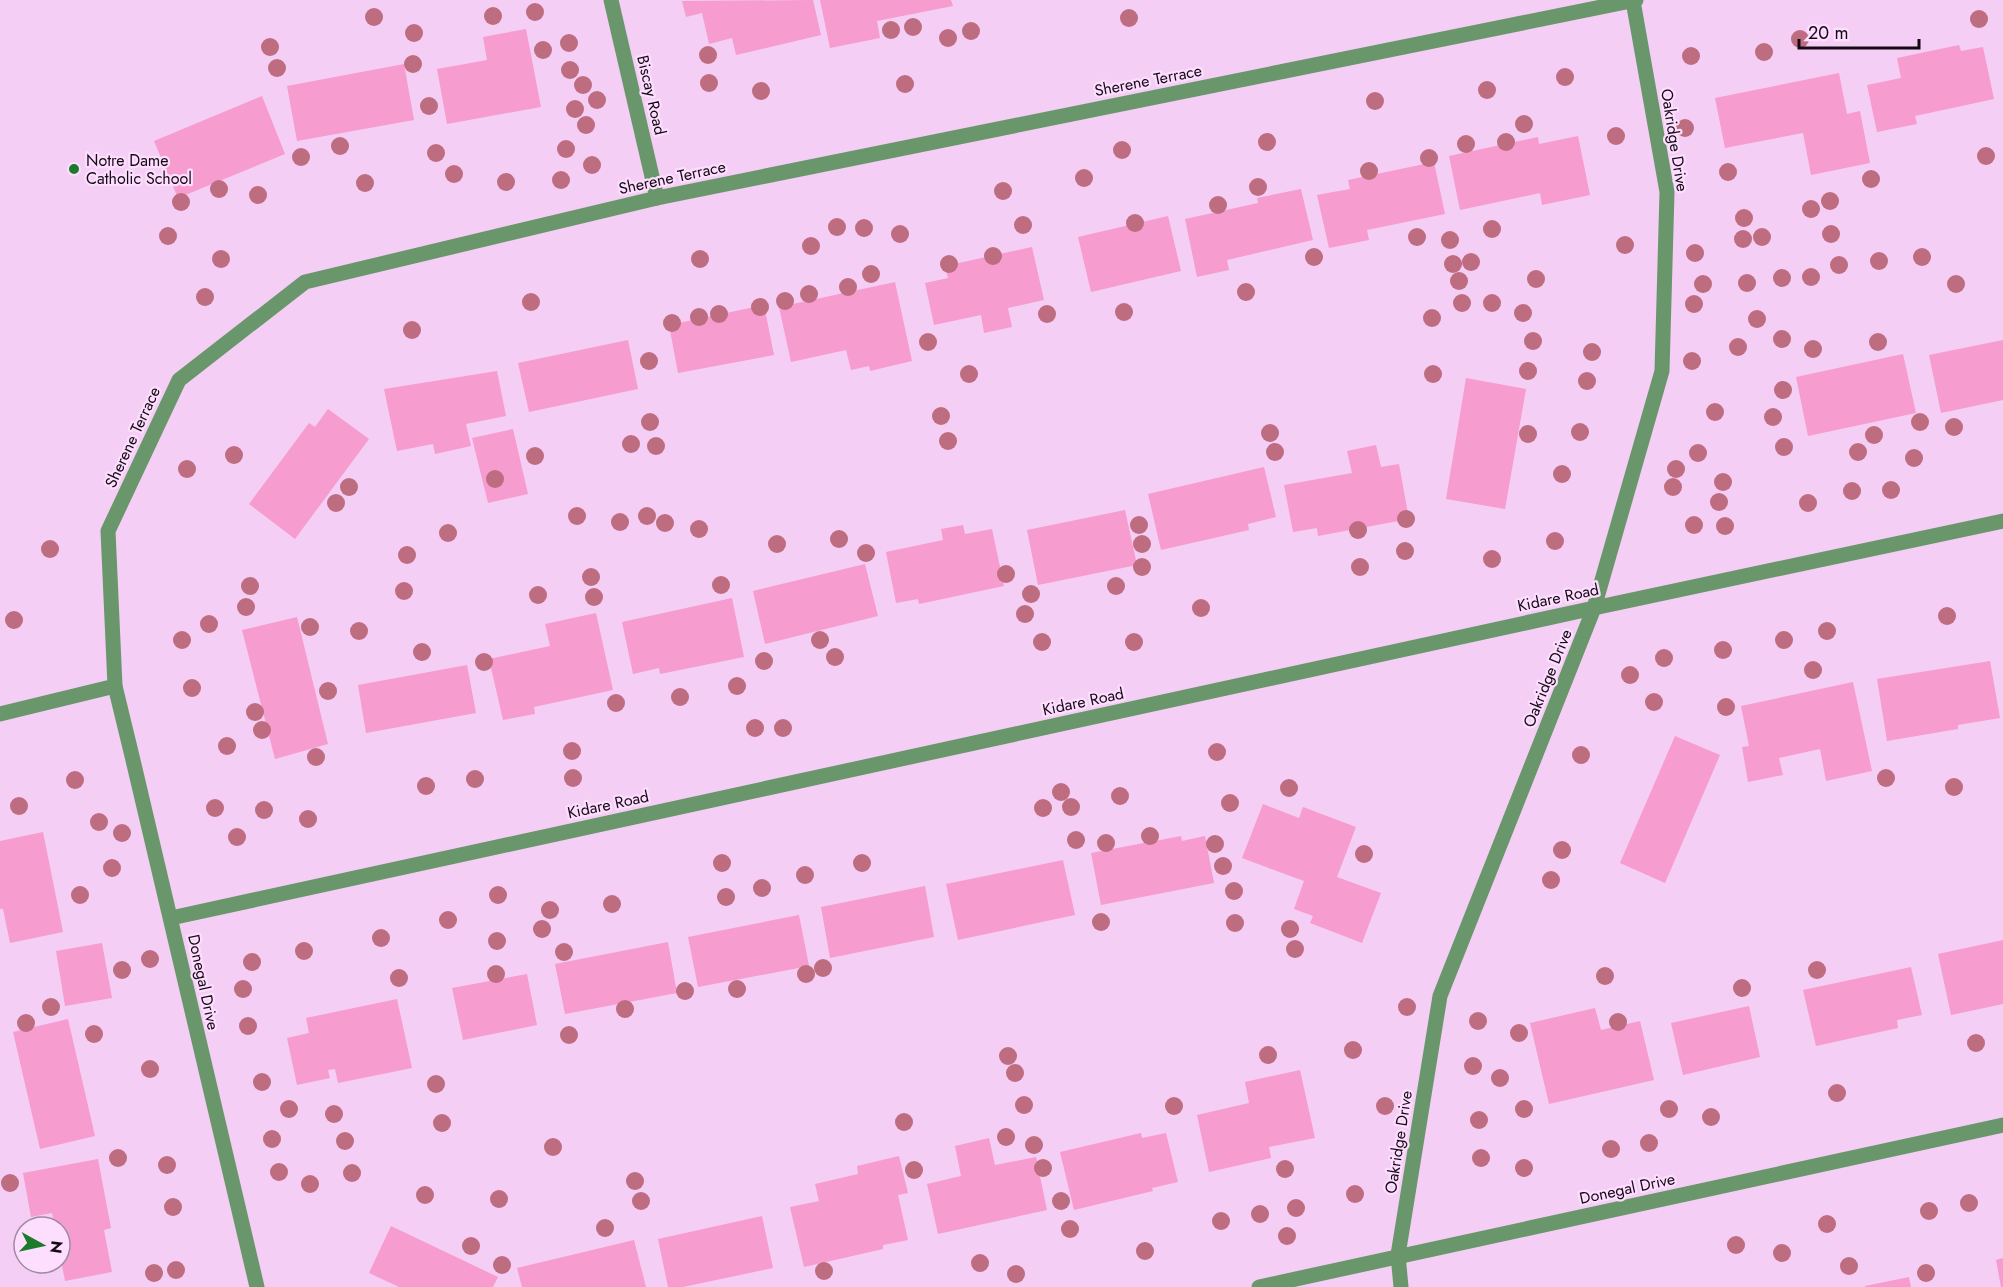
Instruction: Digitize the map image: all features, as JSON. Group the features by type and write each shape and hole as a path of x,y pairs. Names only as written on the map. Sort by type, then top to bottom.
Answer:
{"street":[{"name":"Biscay Road","path":"611,0 657,198"},
{"name":"Sherene Terrace","path":"114,686 108,531 179,380 304,282 657,198 1634,0"},
{"name":"Oakridge Drive","path":"1401,1287 1398,1255 1440,996 1594,608 1662,371 1667,192 1634,0"},
{"name":"Kidare Road","path":"171,918 2003,521"},
{"path":"0,714 114,686"},
{"name":"Donegal Drive","path":"114,686 257,1287"},
{"name":"Donegal Drive","path":"1259,1287 2003,1125"}],"building":[{"path":"813,0 821,35 736,55 732,38 709,44 702,13 686,17 682,1"},
{"path":"820,0 951,0 953,6 877,21 880,38 830,48"},
{"path":"526,29 541,107 447,124 437,69 487,60 483,37"},
{"path":"1959,45 1961,51 1983,47 1994,99 1915,116 1917,124 1877,132 1867,85 1901,78 1897,58"},
{"path":"404,64 414,120 297,141 287,86"},
{"path":"1839,73 1847,114 1860,111 1870,163 1811,175 1803,133 1725,148 1715,98"},
{"path":"262,96 285,154 178,198 154,141"},
{"path":"1578,136 1590,195 1542,205 1540,193 1460,210 1449,156 1538,137 1539,144"},
{"path":"1434,162 1445,214 1367,230 1369,240 1329,248 1317,195 1350,189 1348,180"},
{"path":"1301,189 1313,240 1227,260 1229,270 1197,277 1185,219 1258,203 1257,198"},
{"path":"1168,216 1181,271 1091,292 1078,237"},
{"path":"1032,247 1044,300 1008,308 1012,327 984,333 981,315 934,325 925,283 948,278 945,266"},
{"path":"895,282 912,361 870,371 869,366 851,370 846,350 791,362 779,307"},
{"path":"764,305 774,355 678,373 669,325"},
{"path":"628,340 638,389 529,412 518,363"},
{"path":"2003,340 2003,400 1941,413 1929,355"},
{"path":"1903,354 1916,413 1808,436 1796,377"},
{"path":"497,371 506,416 466,424 471,446 435,454 433,444 397,451 384,389"},
{"path":"1466,378 1526,389 1505,509 1446,499"},
{"path":"328,409 369,439 295,539 249,504 309,423 315,427"},
{"path":"513,429 528,494 488,503 472,438"},
{"path":"1376,445 1381,467 1399,464 1409,519 1318,536 1317,528 1293,532 1284,485 1352,473 1347,451"},
{"path":"1264,467 1276,517 1248,524 1249,530 1161,550 1148,494"},
{"path":"1125,510 1137,565 1038,585 1027,530"},
{"path":"963,525 965,534 992,529 1004,586 919,604 918,599 896,603 886,552 943,540 941,529"},
{"path":"865,564 878,616 765,644 753,591"},
{"path":"732,598 744,657 660,674 659,668 633,674 622,622"},
{"path":"596,613 613,690 534,707 535,714 503,720 489,659 550,646 545,624"},
{"path":"297,617 328,744 275,759 242,630"},
{"path":"1990,661 2000,718 1958,725 1958,729 1887,741 1877,679"},
{"path":"467,665 476,713 366,733 358,685"},
{"path":"1853,682 1872,771 1826,781 1820,749 1779,758 1783,775 1748,782 1742,747 1749,746 1741,706"},
{"path":"1675,736 1720,755 1665,883 1620,863"},
{"path":"1263,804 1299,818 1303,807 1356,827 1337,877 1381,893 1362,943 1310,923 1313,916 1294,909 1304,881 1242,858"},
{"path":"43,832 63,932 10,943 3,909 0,909 0,841"},
{"path":"1181,836 1182,841 1205,836 1214,883 1101,905 1091,853"},
{"path":"1063,860 1075,915 958,940 946,884"},
{"path":"925,886 934,937 830,958 821,907"},
{"path":"799,915 809,966 698,987 688,937"},
{"path":"2003,940 2003,1004 1951,1015 1938,954"},
{"path":"668,942 677,993 565,1014 555,964"},
{"path":"102,943 112,998 65,1006 56,951"},
{"path":"1911,967 1922,1015 1897,1020 1898,1028 1816,1046 1803,990"},
{"path":"527,974 537,1025 463,1040 452,988"},
{"path":"397,999 412,1068 338,1083 335,1069 328,1070 330,1078 297,1085 287,1038 309,1033 306,1018"},
{"path":"1749,1006 1760,1057 1683,1075 1671,1023"},
{"path":"1595,1008 1601,1030 1640,1021 1654,1080 1549,1104 1530,1023"},
{"path":"68,1019 95,1136 40,1149 13,1032"},
{"path":"1300,1070 1315,1138 1269,1147 1271,1158 1209,1172 1197,1115 1249,1103 1245,1082"},
{"path":"1141,1133 1142,1138 1166,1133 1178,1182 1152,1188 1153,1191 1074,1210 1060,1152"},
{"path":"989,1138 995,1165 1036,1157 1047,1210 938,1234 927,1184 961,1176 955,1146"},
{"path":"899,1156 908,1193 898,1195 908,1240 883,1245 883,1249 804,1267 790,1207 819,1201 815,1184 858,1174 857,1166"},
{"path":"98,1159 111,1228 104,1230 112,1272 65,1281 64,1275 72,1275 72,1215 52,1215 52,1213 31,1215 23,1173"},
{"path":"762,1216 773,1268 683,1287 668,1287 658,1239"},
{"path":"391,1226 498,1277 493,1287 399,1287 369,1273"},
{"path":"634,1240 646,1287 522,1287 517,1268"},
{"path":"2003,1258 2003,1287 2001,1287 1996,1260"},
{"path":"1909,1277 1911,1287 1865,1287 1865,1286"}],"place":[{"name":"Notre Dame Catholic School","path":"74,169"}]}
